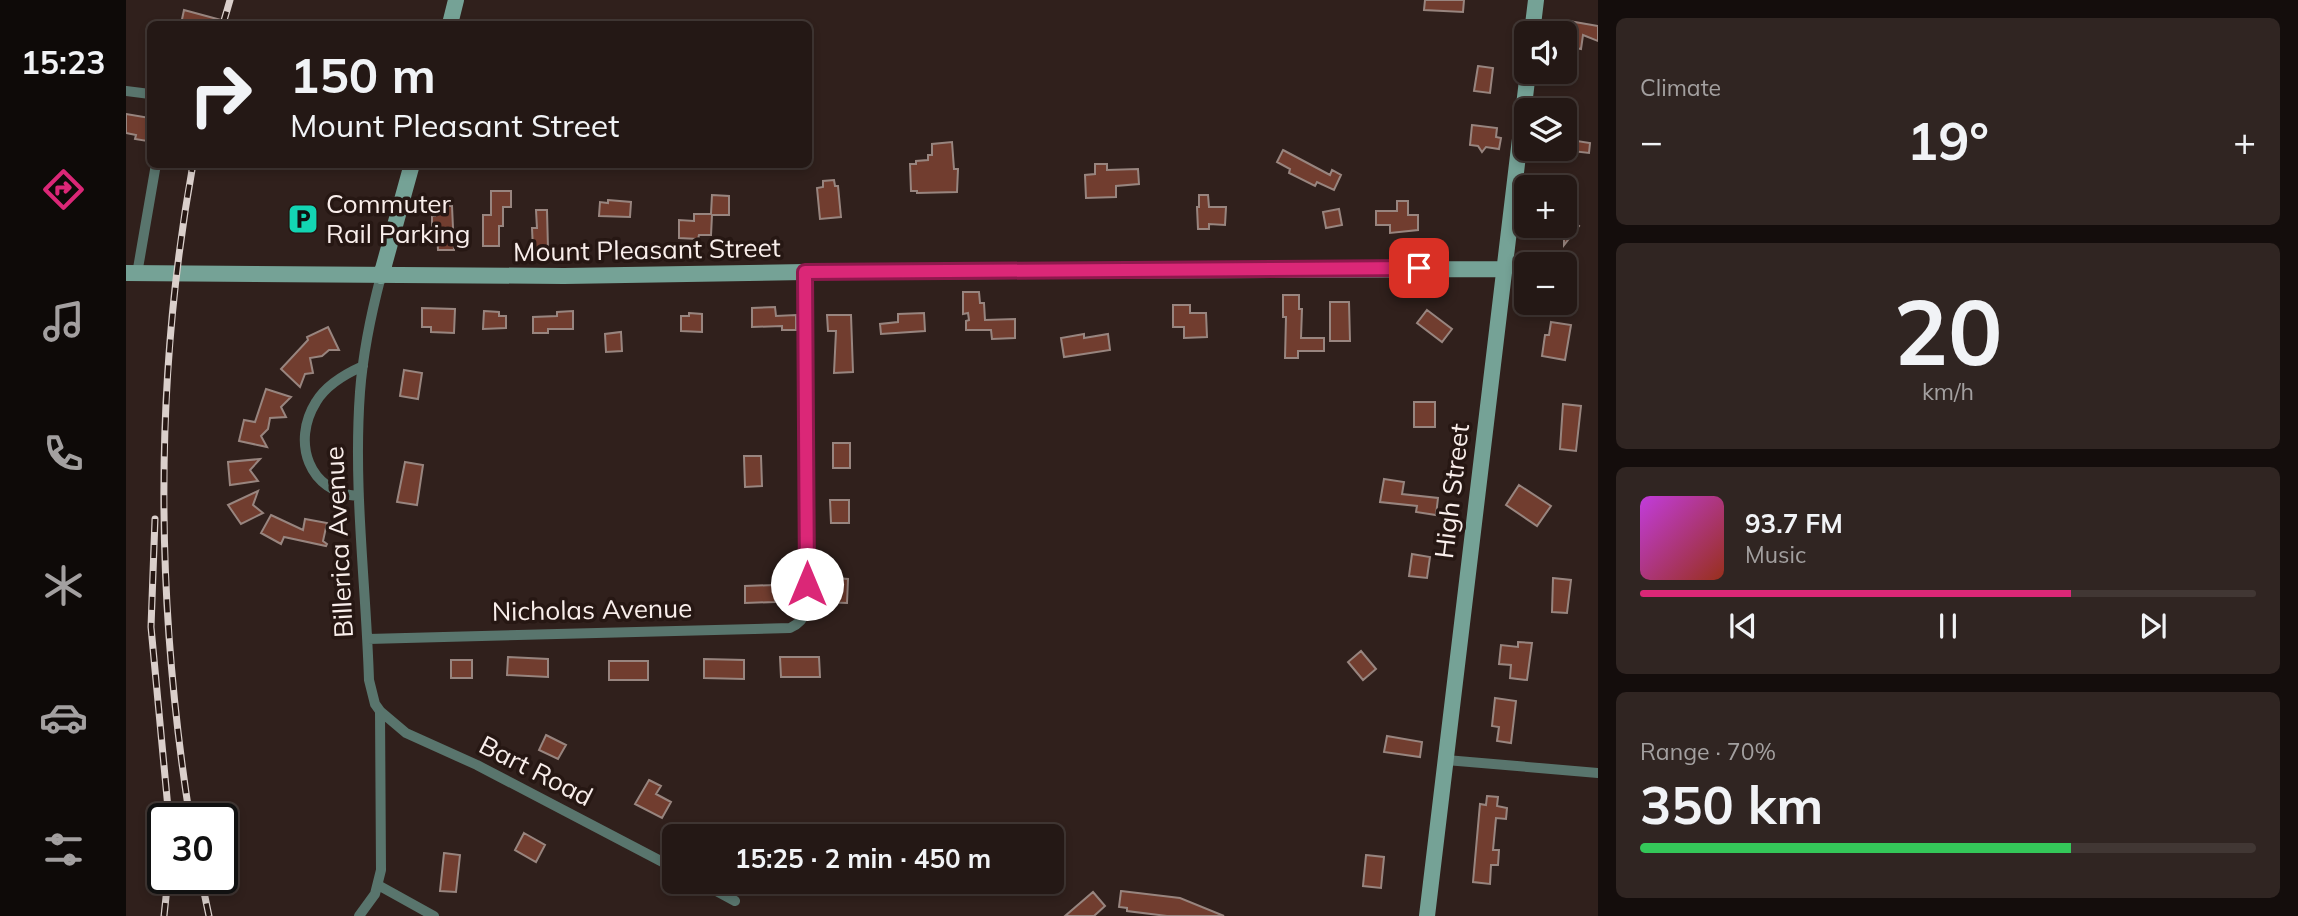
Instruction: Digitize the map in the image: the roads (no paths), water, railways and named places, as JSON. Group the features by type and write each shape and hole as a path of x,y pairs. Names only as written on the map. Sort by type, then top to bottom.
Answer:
{"main road":[{"path":"451,21 456,0"},
{"path":"1533,21 1536,0"},
{"name":"High Street","path":"1427,916 1527,84"},
{"name":"Billerica Avenue","path":"381,276 411,168"},
{"name":"Mount Pleasant Street","path":"131,274 564,276 805,272 1505,269"}],"street":[{"path":"126,91 147,94"},
{"path":"131,274 155,168"},
{"name":"Nicholas Avenue","path":"368,639 790,628 802,620 807,609 805,272"},
{"name":"Billerica Avenue","path":"359,916 379,885 381,870 380,711 375,704 369,680 358,496 358,424 369,325 381,276"},
{"path":"358,496 343,495 324,486 309,465 305,431 316,402 339,377 363,366"},
{"name":"Bart Road","path":"380,711 406,733 477,765 662,862"},
{"path":"1446,760 1598,773"},
{"path":"379,885 434,916"},
{"path":"722,894 735,901"}],"railway":[{"path":"224,21 230,0"},
{"path":"188,803 171,656 164,492 171,327 192,168"},
{"path":"155,519 151,627 168,803"},
{"path":"164,916 166,894"},
{"path":"204,894 209,916"}],"place":[{"name":"Commuter Rail Parking","path":"303,219"}]}
